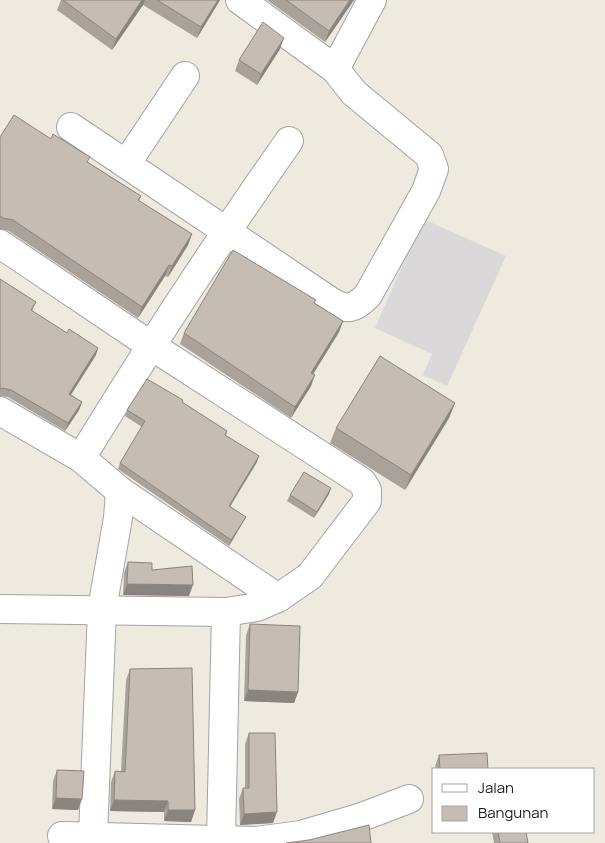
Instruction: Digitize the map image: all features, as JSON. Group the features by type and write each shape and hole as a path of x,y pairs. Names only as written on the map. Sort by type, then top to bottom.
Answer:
{"street":[{"path":"71,127 340,308 351,309 360,304 368,295 426,191 434,168 429,155 354,93 335,69 240,0"},
{"path":"335,69 372,0"},
{"path":"126,164 185,76"},
{"path":"81,458 150,346 225,232 289,142"},
{"path":"0,244 150,346 362,482 367,490 367,501 310,576 278,598 257,607 226,612 0,609"},
{"path":"0,411 81,458 120,491 278,598"},
{"path":"93,836 102,609 118,518 120,491"},
{"path":"221,839 226,612"},
{"path":"62,836 256,841 301,835 359,818 409,799"}],"shaded area":[{"path":"423,219 506,256 447,386 423,375 432,354 375,328"}],"building":[{"path":"63,0 142,0 116,39"},
{"path":"157,0 218,0 201,27"},
{"path":"286,0 350,0 329,31"},
{"path":"263,22 284,38 261,74 239,60"},
{"path":"14,115 51,139 53,134 90,157 87,162 141,196 138,200 192,234 172,266 169,265 142,307 13,220 0,216 0,137"},
{"path":"233,250 316,300 314,303 343,321 311,373 315,375 295,407 184,333"},
{"path":"0,279 36,302 31,310 67,333 69,329 98,348 69,394 82,402 68,423 11,390 0,389"},
{"path":"380,356 455,403 411,475 336,428"},
{"path":"147,379 183,400 182,402 227,431 225,435 259,456 229,506 246,517 231,540 120,463 145,421 127,410"},
{"path":"304,472 331,488 317,512 290,495"},
{"path":"128,562 152,563 152,570 192,566 193,585 127,584"},
{"path":"250,624 300,626 298,692 248,690"},
{"path":"192,668 195,810 168,810 168,801 114,800 115,771 125,772 130,669"},
{"path":"249,733 275,733 277,812 244,814 243,788 249,788"},
{"path":"487,753 488,768 440,768 439,755"},
{"path":"57,770 84,771 82,799 56,798"},
{"path":"369,825 371,843 286,843 309,840"},
{"path":"498,833 526,833 528,843 500,843"}]}
